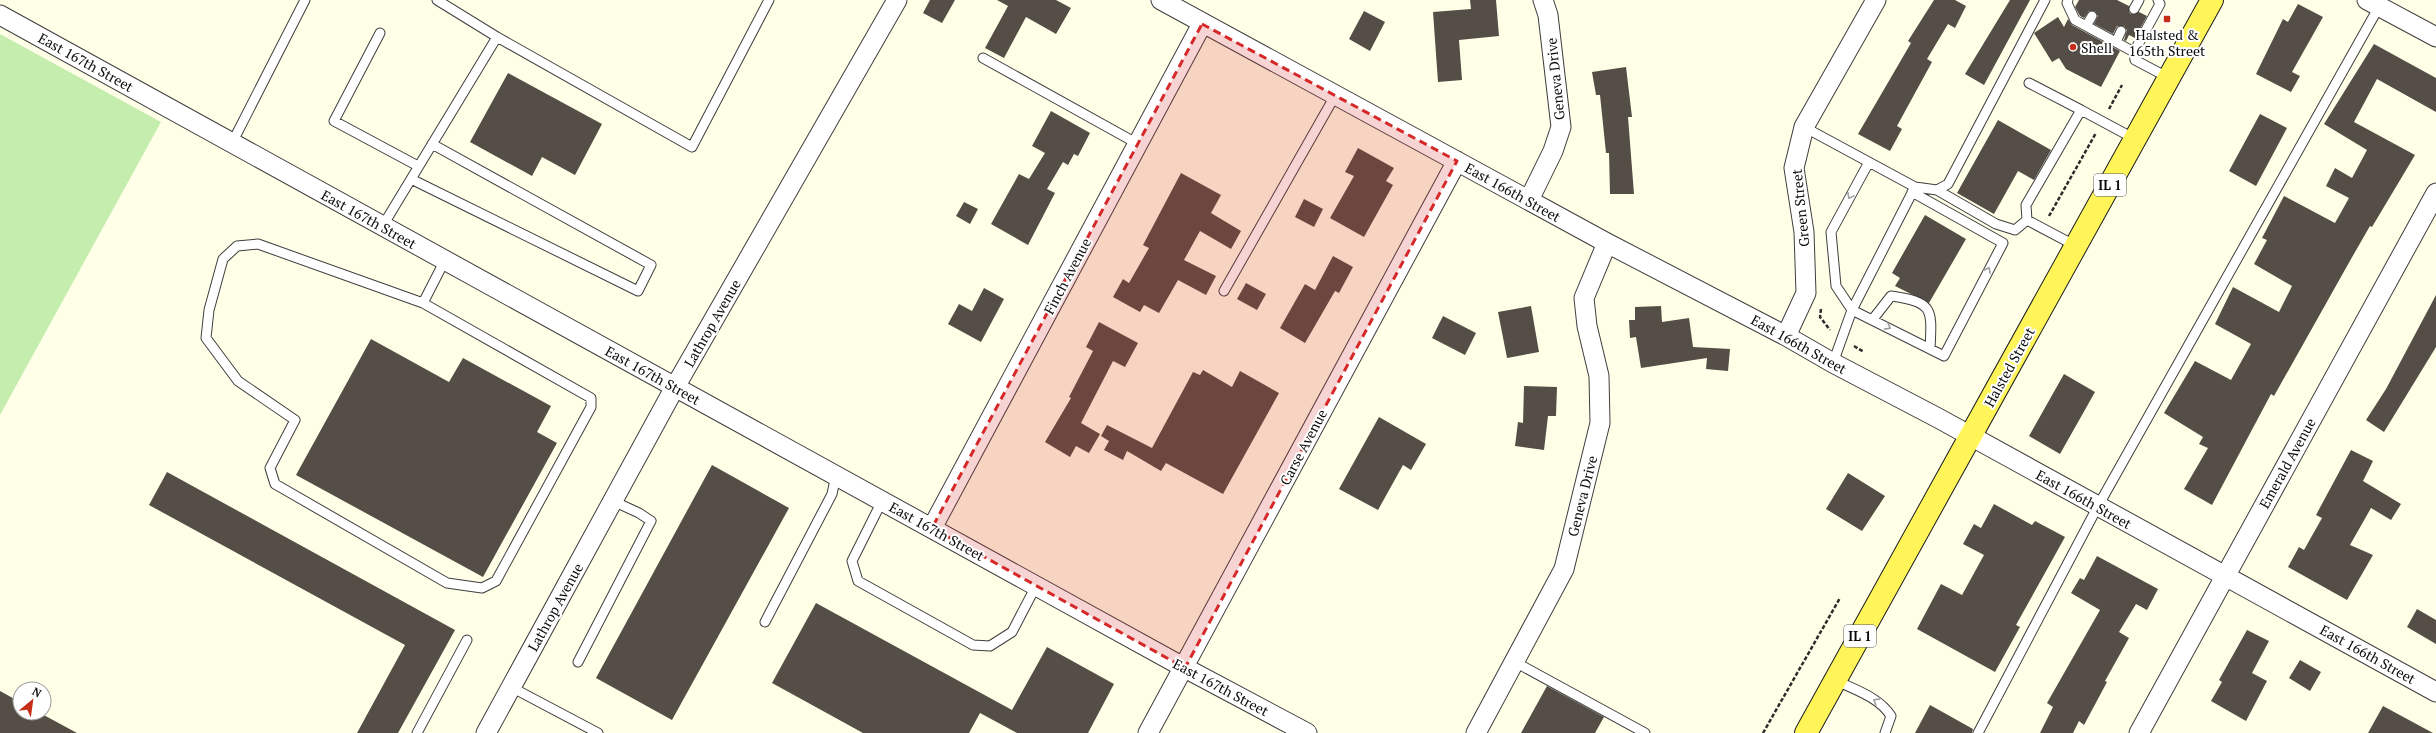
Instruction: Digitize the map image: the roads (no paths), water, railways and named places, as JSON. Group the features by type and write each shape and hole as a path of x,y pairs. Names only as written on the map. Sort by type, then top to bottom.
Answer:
{"main road":[{"name":"Halsted Street","path":"1806,733 2212,0"}],"street":[{"name":"Lathrop Avenue","path":"486,733 675,387 897,0"},
{"name":"East 166th Street","path":"1161,0 1202,24 1336,94 1607,243 1786,336 1832,363 1971,436 2436,692"},
{"name":"Geneva Drive","path":"1529,200 1553,151 1560,127 1548,14 1543,0"},
{"name":"Green Street","path":"1786,336 1806,293 1804,232 1794,168 1804,128 1876,0"},
{"path":"2376,2 2436,37"},
{"name":"East 167th Street","path":"0,15 382,227 445,260 1185,668 1308,733"},
{"name":"Finch Avenue","path":"932,528 1202,24"},
{"name":"Carse Avenue","path":"1148,733 1185,668 1457,161"},
{"name":"Emerald Avenue","path":"2139,733 2436,193"},
{"name":"Geneva Drive","path":"1476,733 1564,569 1600,423 1599,376 1587,326 1584,298 1607,243"}],"lane":[{"path":"232,143 306,0"},
{"path":"437,0 497,37 692,147 770,0"},
{"path":"1914,190 1937,190 1948,184 2045,0"},
{"path":"2068,0 2067,3 2075,20 2134,52"},
{"path":"2134,9 2138,0"},
{"path":"2158,0 2160,4 2134,52 2135,60 2169,78"},
{"path":"1978,733 2098,506 2376,2"},
{"path":"2086,26 2092,16"},
{"path":"2116,42 2122,31"},
{"path":"380,33 334,122 418,166"},
{"path":"382,227 497,37"},
{"path":"983,58 1138,144"},
{"path":"2029,84 2135,139"},
{"path":"1224,291 1336,94"},
{"path":"2027,220 2026,205 2081,110"},
{"path":"1804,128 1869,162 2003,244 1944,356 1852,310 1836,286 1831,232 1869,162"},
{"path":"411,179 638,291 651,265 432,144"},
{"path":"1832,363 1852,310 1914,190"},
{"path":"1937,190 1996,224 2015,230 2027,220"},
{"path":"2027,220 2076,246"},
{"path":"258,244 423,304 591,398 590,407 496,581 482,588 447,582 275,484 270,468 295,420 238,381 206,338 209,310 223,259 237,246 258,244"},
{"path":"423,304 445,260"},
{"path":"1872,319 1891,296 1907,298 1927,308 1932,316 1930,349"},
{"path":"765,622 832,494 836,475"},
{"path":"578,662 651,521 639,513 613,501"},
{"path":"882,501 852,561 858,582 915,614 973,645 990,646 1012,632 1036,586"},
{"path":"416,733 468,640"},
{"path":"1515,662 1645,733"},
{"path":"1835,680 1878,701 1886,708 1891,716 1885,733"},
{"path":"511,686 598,733"}],"place":[{"name":"Halsted & 165th Street","path":"2167,19"},
{"name":"Shell","path":"2073,47"}]}
